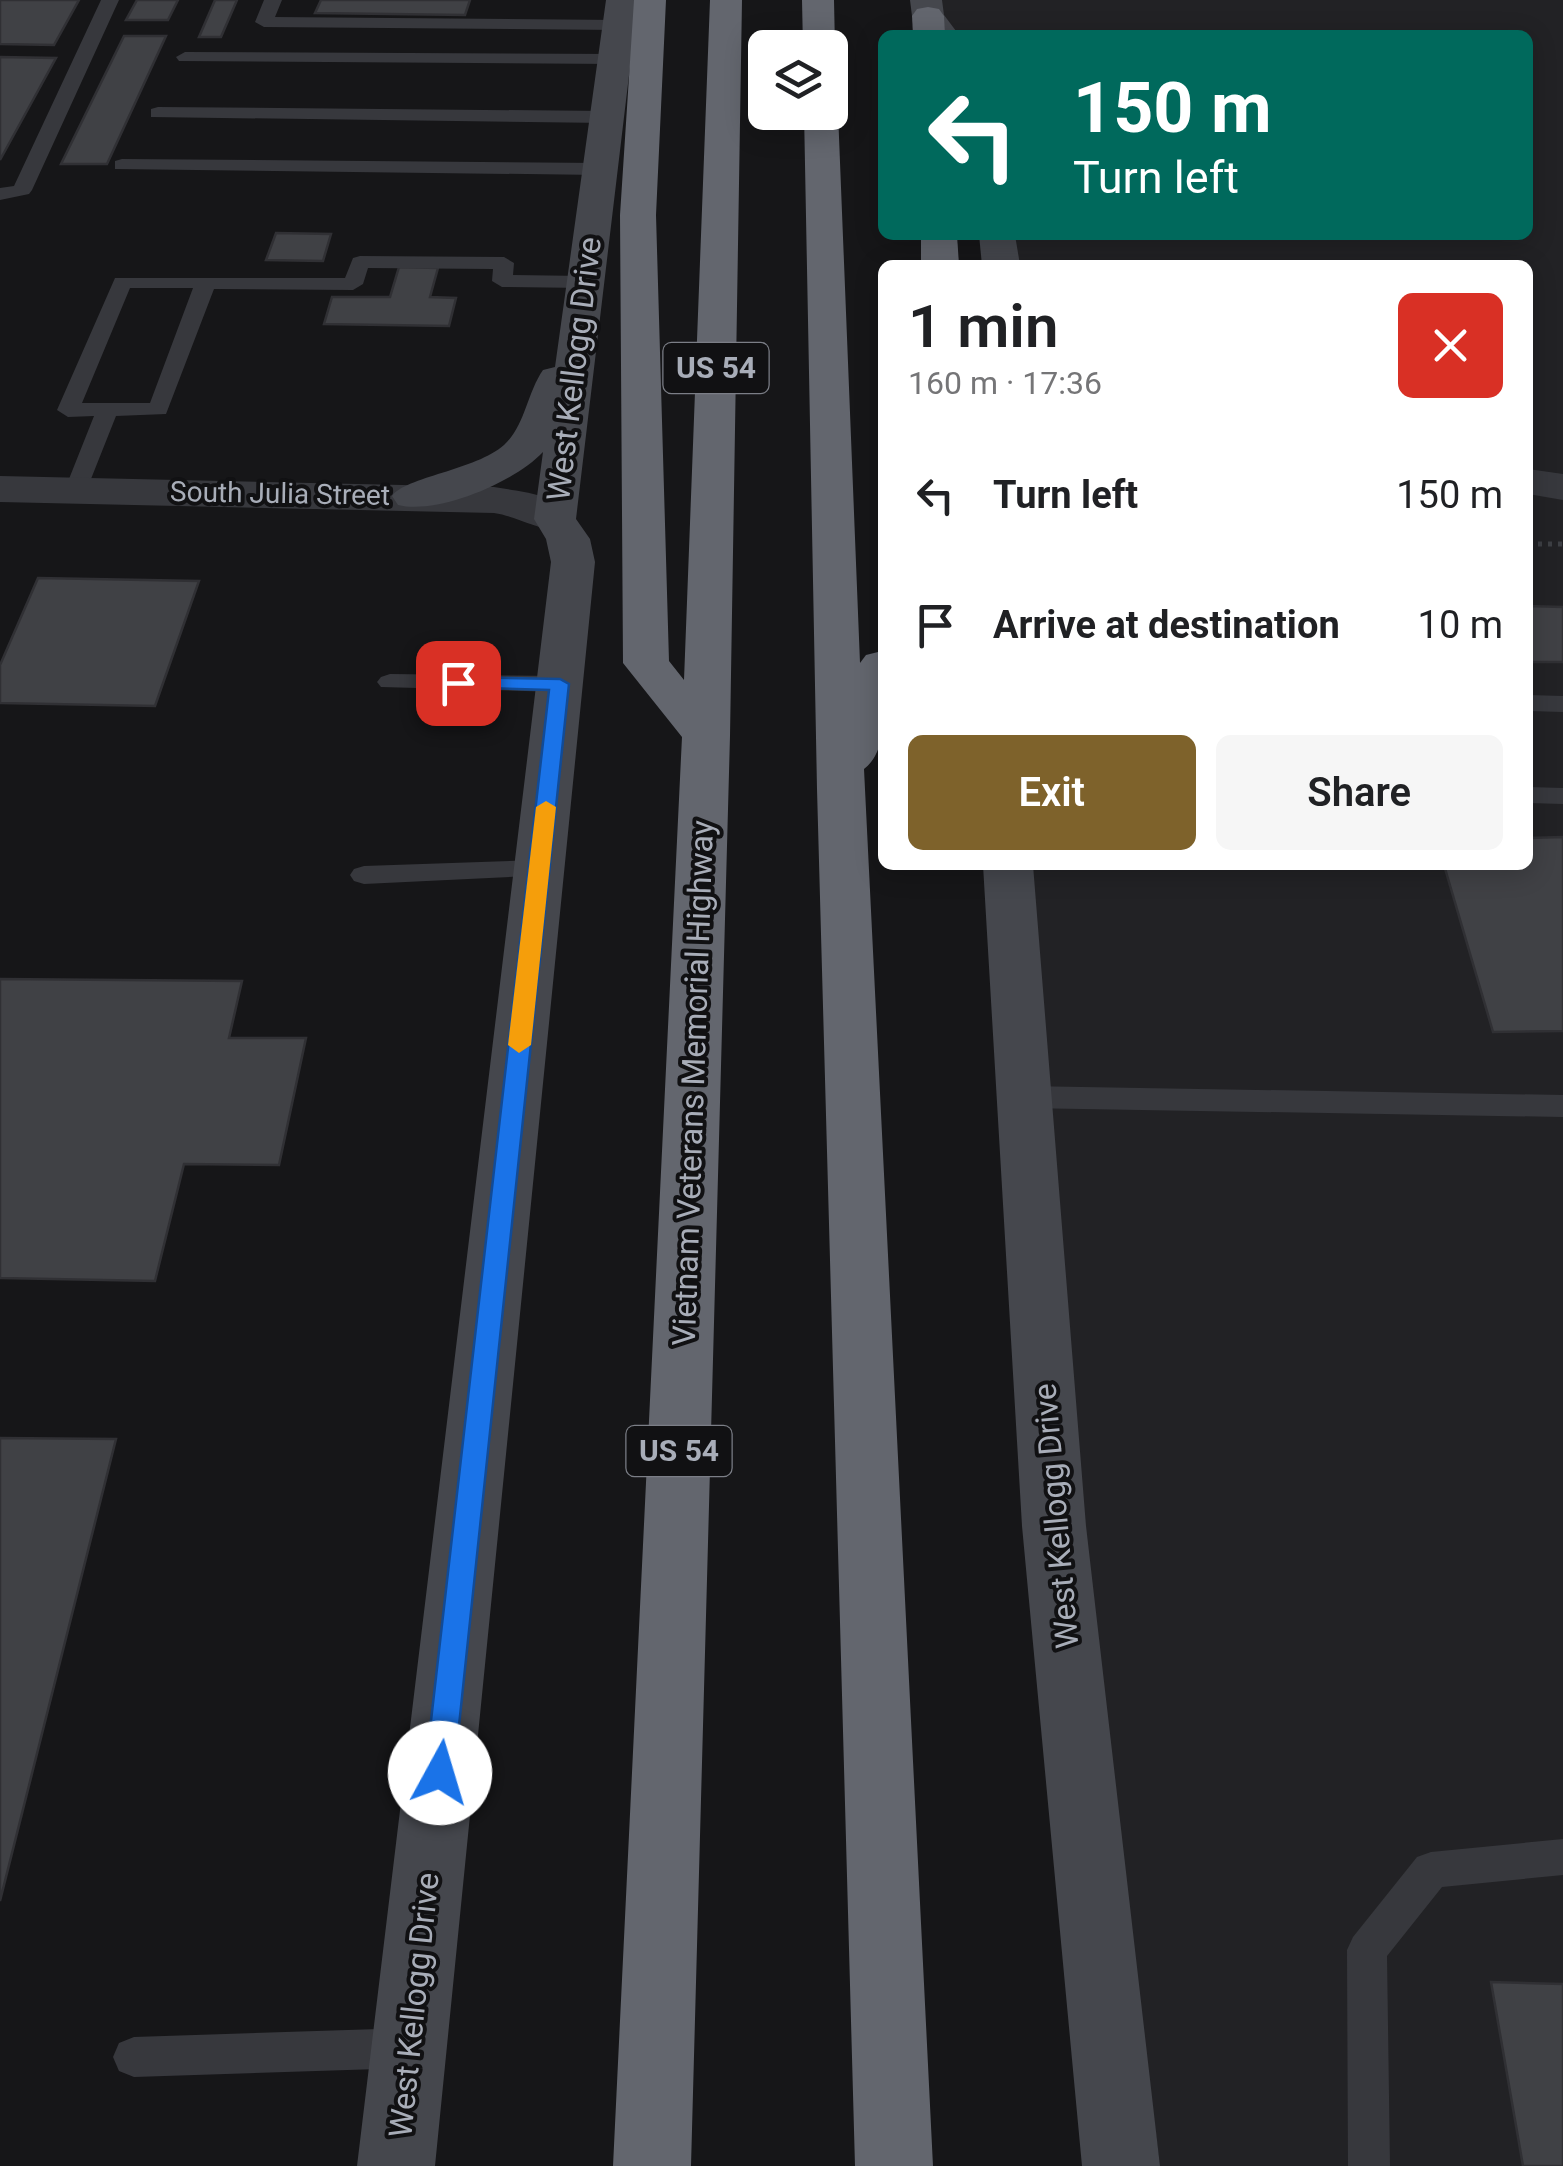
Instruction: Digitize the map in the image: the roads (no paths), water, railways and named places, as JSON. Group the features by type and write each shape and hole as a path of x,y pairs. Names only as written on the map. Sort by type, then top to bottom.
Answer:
{"highway":[{"path":"650,0 638,216 646,664 706,736"},
{"name":"Vietnam Veterans Memorial Highway","path":"652,2166 706,736 726,0"},
{"path":"818,0 819,30"},
{"path":"822,130 841,789 894,2166"},
{"path":"841,789 878,677"}],"main road":[{"name":"West Kellogg Drive","path":"396,2166 573,562 568,539 555,519 619,28"},
{"path":"413,496 492,471 530,442 579,324"},
{"name":"West Kellogg Drive","path":"1008,870 1054,1526 1121,2166"}],"street":[{"path":"1533,483 1563,487"},
{"name":"South Julia Street","path":"0,489 494,500 530,506 555,519"},
{"path":"1533,520 1563,518"}],"lane":[{"path":"0,194 22,190 110,0"},
{"path":"273,0 264,22 619,28"},
{"path":"185,57 619,28"},
{"path":"158,113 607,117"},
{"path":"122,165 600,169"},
{"path":"206,282 158,409 68,410 122,282 206,282 353,284 360,262 504,263 502,281 585,282"},
{"path":"76,489 107,410"},
{"path":"390,682 560,684"},
{"path":"1533,704 1563,704"},
{"path":"1533,795 1563,796"},
{"path":"364,875 539,869"},
{"path":"1024,1097 1563,1106"},
{"path":"1370,2166 1367,1950 1431,1870 1563,1857"},
{"path":"134,2057 410,2048"}]}
